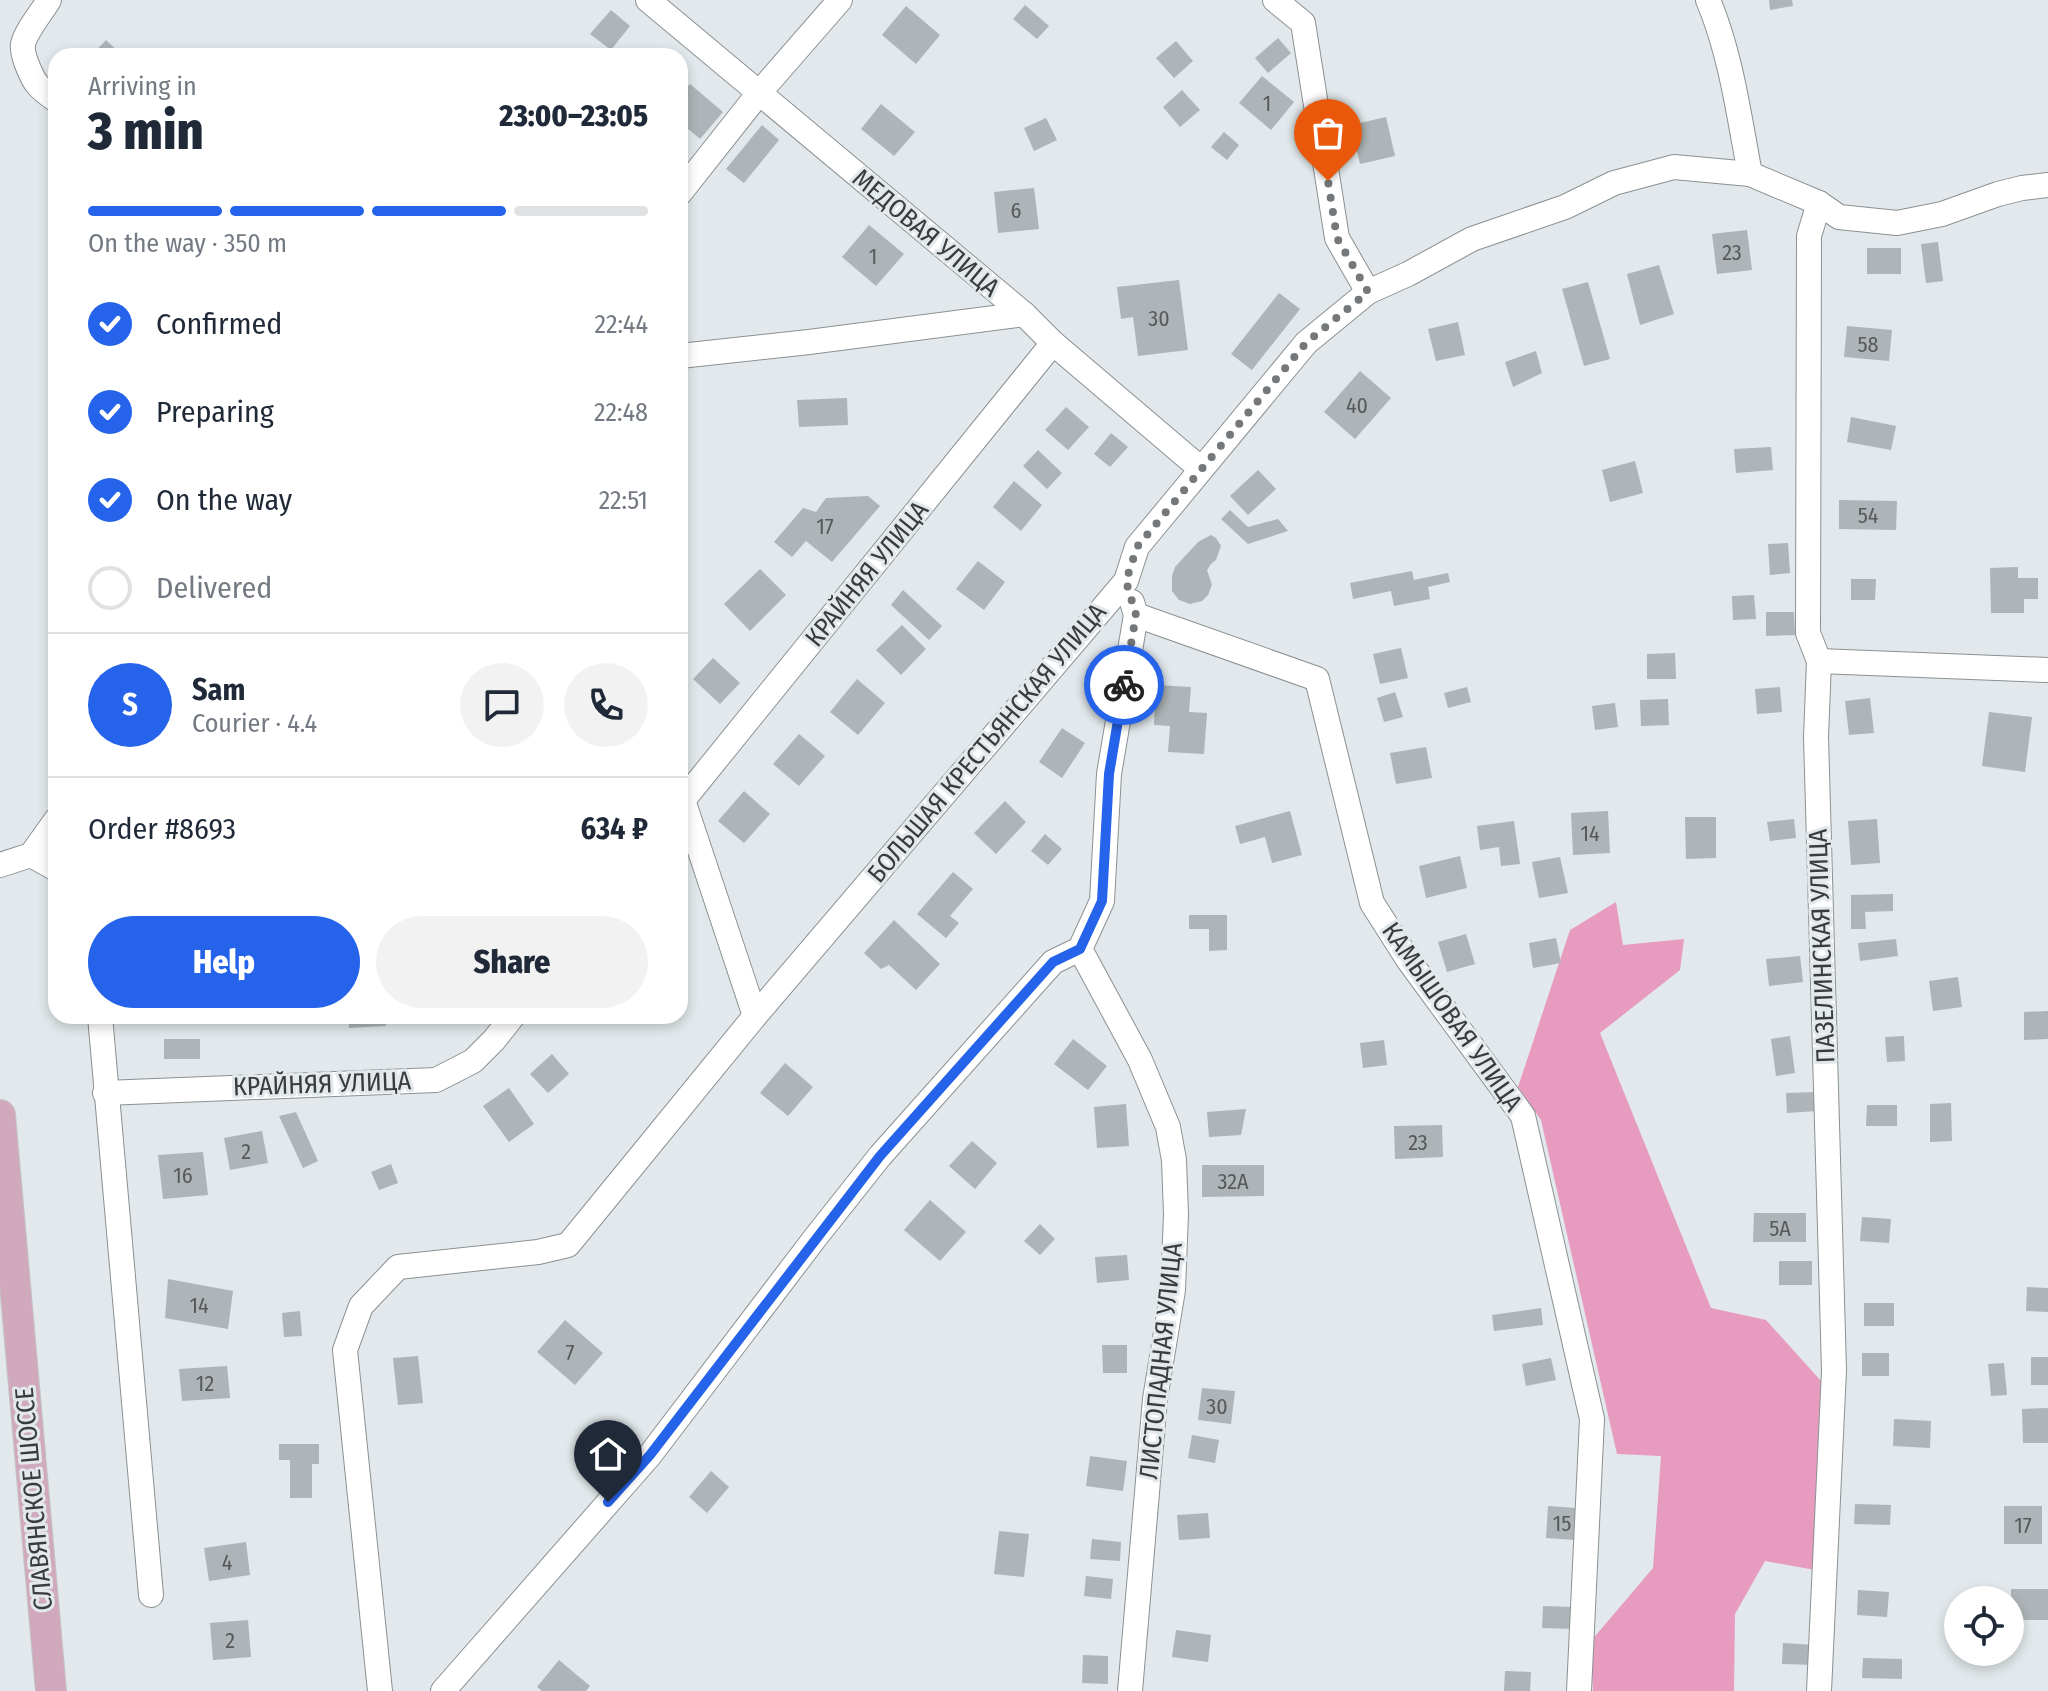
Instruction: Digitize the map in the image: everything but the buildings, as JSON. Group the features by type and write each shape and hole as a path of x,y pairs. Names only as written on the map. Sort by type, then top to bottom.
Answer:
{"main road":[{"name":"СЛАВЯНСКОЕ ШОССЕ","path":"0,1115 51,1691"}],"street":[{"path":"48,94 29,74 23,55 24,42 49,0"},
{"name":"МЕДОВАЯ УЛИЦА","path":"648,0 1024,314 1053,343 1201,469"},
{"path":"688,183 759,93 840,0"},
{"path":"1275,0 1303,23 1337,238 1368,292"},
{"path":"1708,0 1719,24 1750,174"},
{"name":"БОЛЬШАЯ КРЕСТЬЯНСКАЯ УЛИЦА","path":"380,1691 345,1350 361,1306 398,1267 538,1252 568,1245 755,1016 1126,581 1137,547 1306,343 1368,292 1472,239 1565,207 1614,183 1674,167 1750,174 1819,203 1839,217 1897,223 1942,214 1998,194 2048,185"},
{"name":"ПАЗЕЛИНСКАЯ УЛИЦА","path":"1819,203 1809,236 1808,633 1819,661 1816,737 1834,1370 1819,1691"},
{"path":"688,355 1024,314"},
{"name":"КРАЙНЯЯ УЛИЦА","path":"688,789 1053,343"},
{"path":"443,1691 650,1455 880,1156 1053,962 1080,949 1102,901 1109,774 1136,615 1126,581"},
{"name":"КАМЫШОВАЯ УЛИЦА","path":"1136,615 1317,679 1372,903 1409,961 1523,1116 1592,1419 1579,1691"},
{"path":"1819,661 2048,670"},
{"path":"688,819 755,1016"},
{"path":"0,865 31,855 48,831"},
{"path":"31,855 48,865"},
{"name":"ЛИСТОПАДНАЯ УЛИЦА","path":"1080,949 1140,1060 1168,1127 1174,1160 1176,1214 1173,1290 1155,1399 1130,1691"},
{"path":"101,1024 151,1595"},
{"name":"КРАЙНЯЯ УЛИЦА","path":"105,1093 436,1080 473,1061 507,1024"}],"shaded area":[{"path":"1616,902 1623,945 1684,939 1680,970 1600,1033 1711,1308 1766,1320 1822,1382 1815,1570 1765,1561 1735,1614 1734,1691 1593,1691 1591,1641 1653,1568 1661,1456 1617,1454 1541,1120 1518,1087 1570,930"}],"way so far":[{"path":"1124,685 1136,615 1126,581 1137,547 1306,343 1368,292 1337,238 1328,181"}],"route":[{"path":"608,1502 650,1455 880,1156 1053,962 1080,949 1102,901 1109,774 1124,685"}]}
